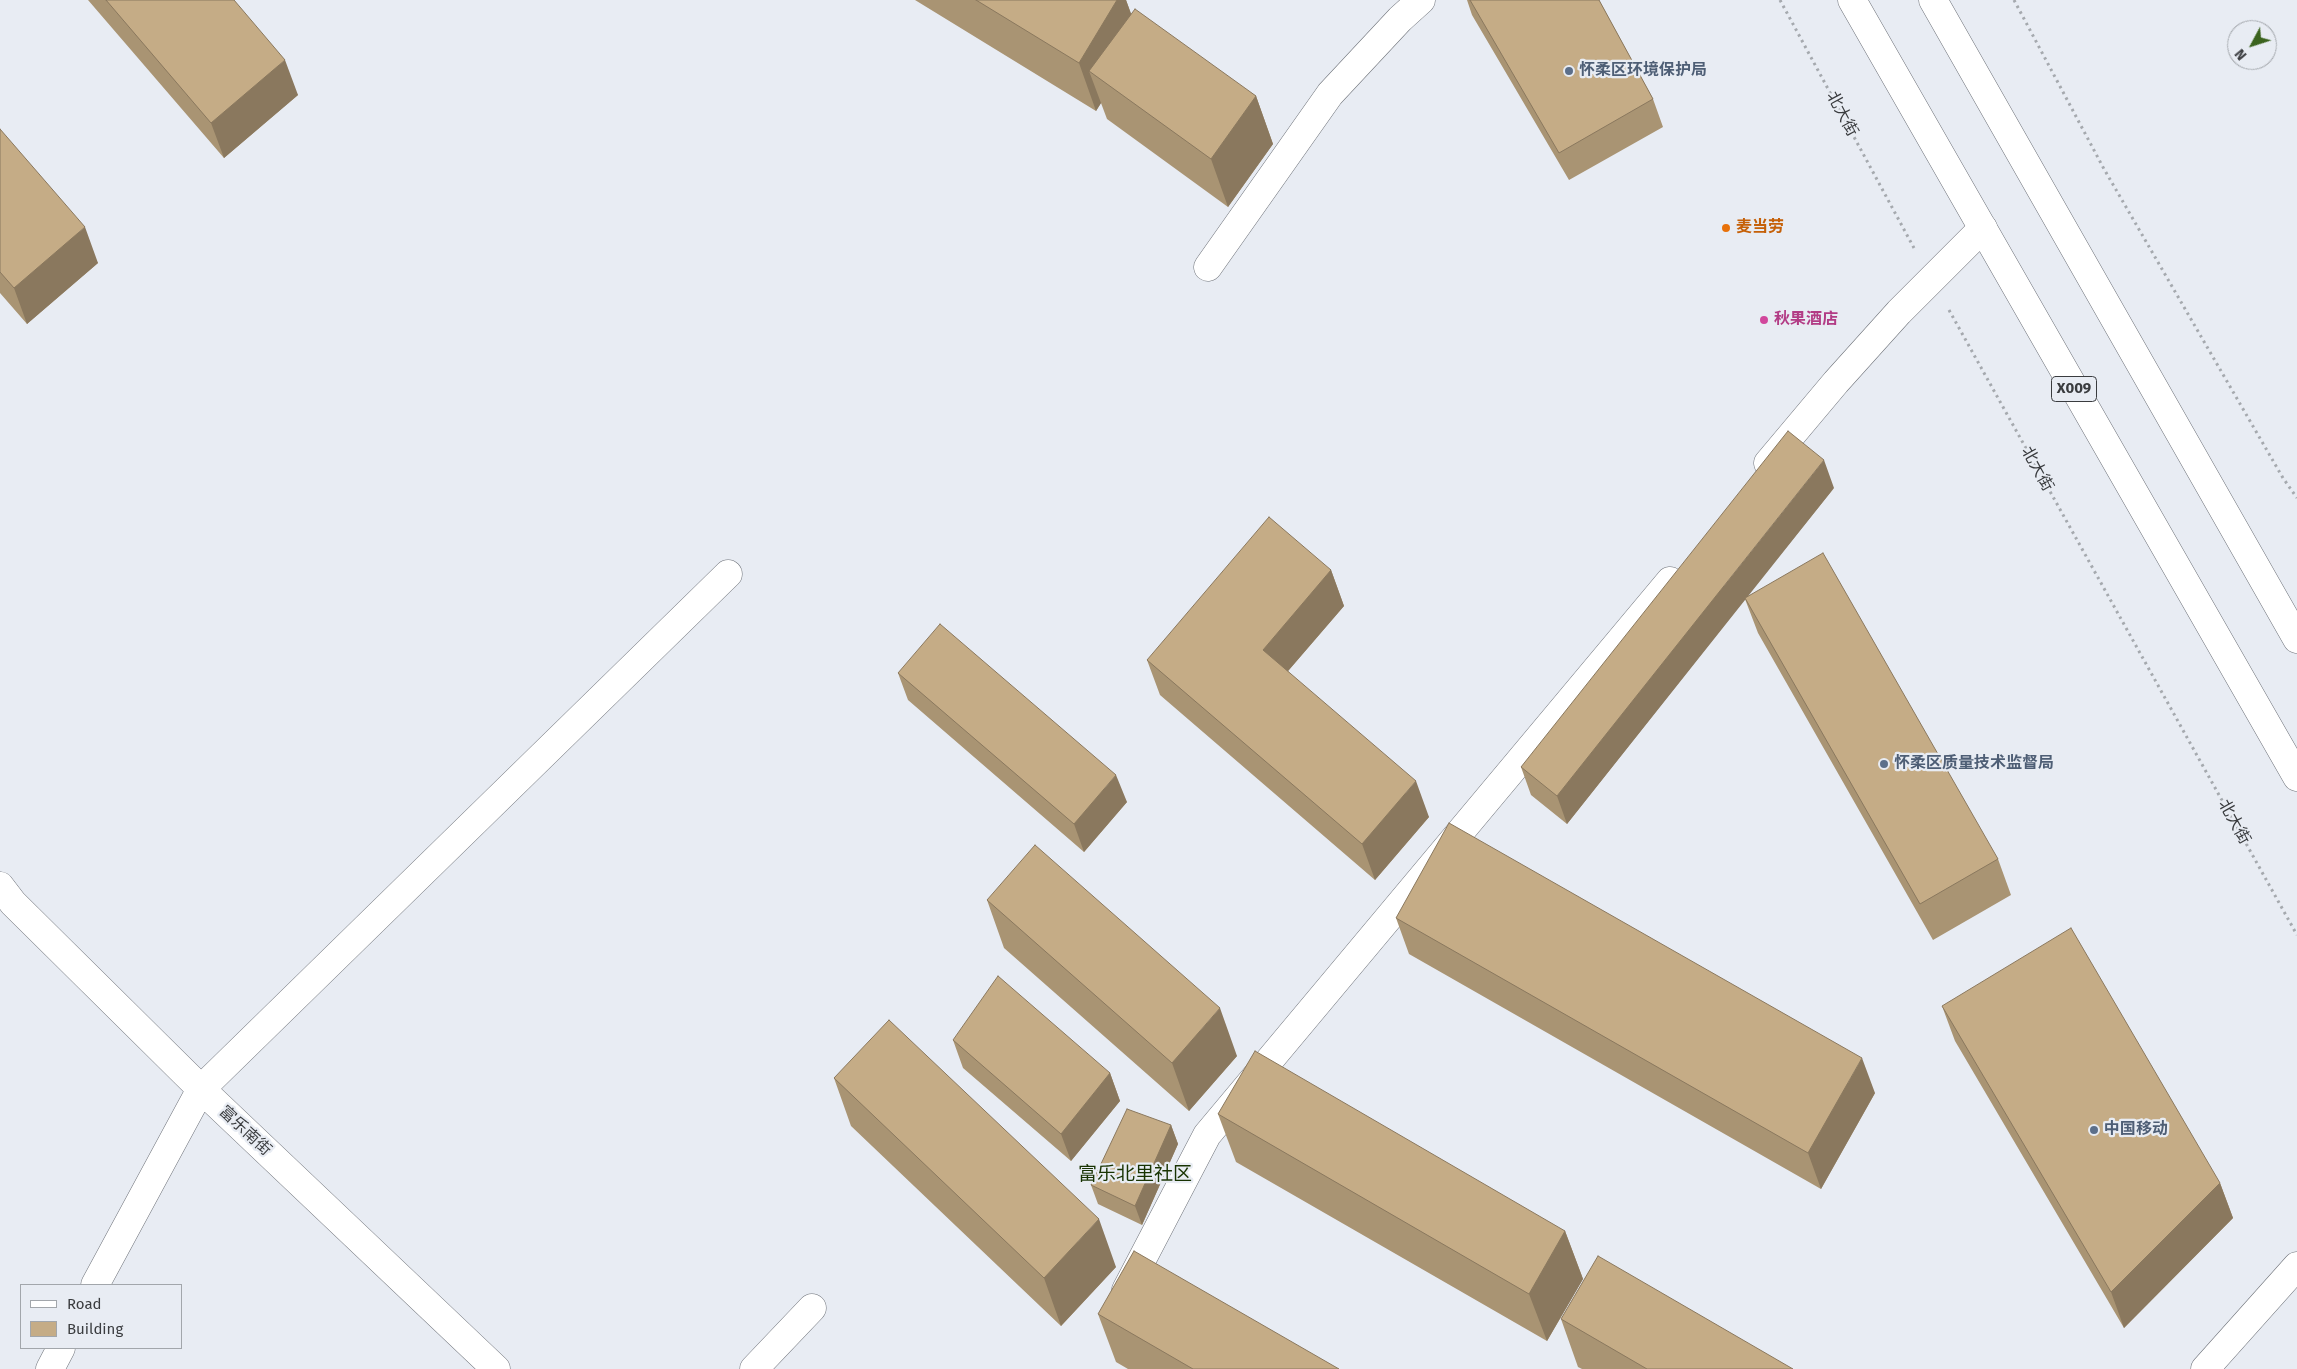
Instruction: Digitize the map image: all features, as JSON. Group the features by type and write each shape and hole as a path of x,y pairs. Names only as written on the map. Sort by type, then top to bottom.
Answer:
{"street":[{"path":"1208,266 1330,94 1400,19 1421,0"},
{"name":"X009","path":"1852,0 2297,777"},
{"path":"1933,0 2297,639"},
{"path":"1754,480 1836,382 1931,279 1983,228"},
{"path":"1112,1316 1208,1134 1685,563"},
{"path":"96,1284 201,1089 728,574"},
{"name":"富乐南街","path":"4,901 496,1369"},
{"path":"2205,1369 2297,1266"},
{"path":"754,1369 812,1308"},
{"path":"50,1369 60,1349"}],"path":[{"name":"北大街","path":"1780,0 1931,279 2297,935"},
{"path":"2014,0 2109,177 2283,478 2297,498"}],"building":[{"path":"106,0 234,0 285,60 211,123"},
{"path":"976,0 1117,0 1079,63"},
{"name":"怀柔区环境保护局","path":"1470,0 1599,0 1653,99 1559,153"},
{"path":"1135,9 1256,96 1211,159 1089,71"},
{"path":"0,129 85,227 14,288 0,272"},
{"path":"1788,431 1824,460 1557,796 1521,767"},
{"path":"1269,517 1331,570 1263,650 1416,781 1362,844 1147,660"},
{"name":"怀柔区质量技术监督局","path":"1823,553 1998,859 1920,904 1745,598"},
{"path":"940,624 1116,775 1074,824 898,673"},
{"path":"1449,823 1862,1058 1808,1153 1396,918"},
{"path":"1035,845 1220,1008 1172,1063 987,900"},
{"name":"中国移动","path":"2071,928 2220,1183 2111,1292 1942,1006"},
{"path":"998,976 1110,1073 1061,1134 953,1040"},
{"path":"889,1020 1099,1219 1044,1278 834,1078"},
{"path":"1255,1051 1565,1231 1529,1294 1218,1114"},
{"path":"1127,1109 1171,1125 1135,1206 1091,1185"},
{"path":"1134,1251 1339,1369 1193,1369 1098,1314"},
{"path":"1598,1256 1793,1369 1647,1369 1561,1319"}],"place":[{"name":"怀柔区环境保护局","path":"1569,71"},
{"name":"麦当劳","path":"1726,228"},
{"name":"秋果酒店","path":"1764,320"},
{"name":"怀柔区质量技术监督局","path":"1884,764"},
{"name":"中国移动","path":"2094,1130"}],"district":[{"name":"富乐北里社区","path":"1135,1175"}]}
